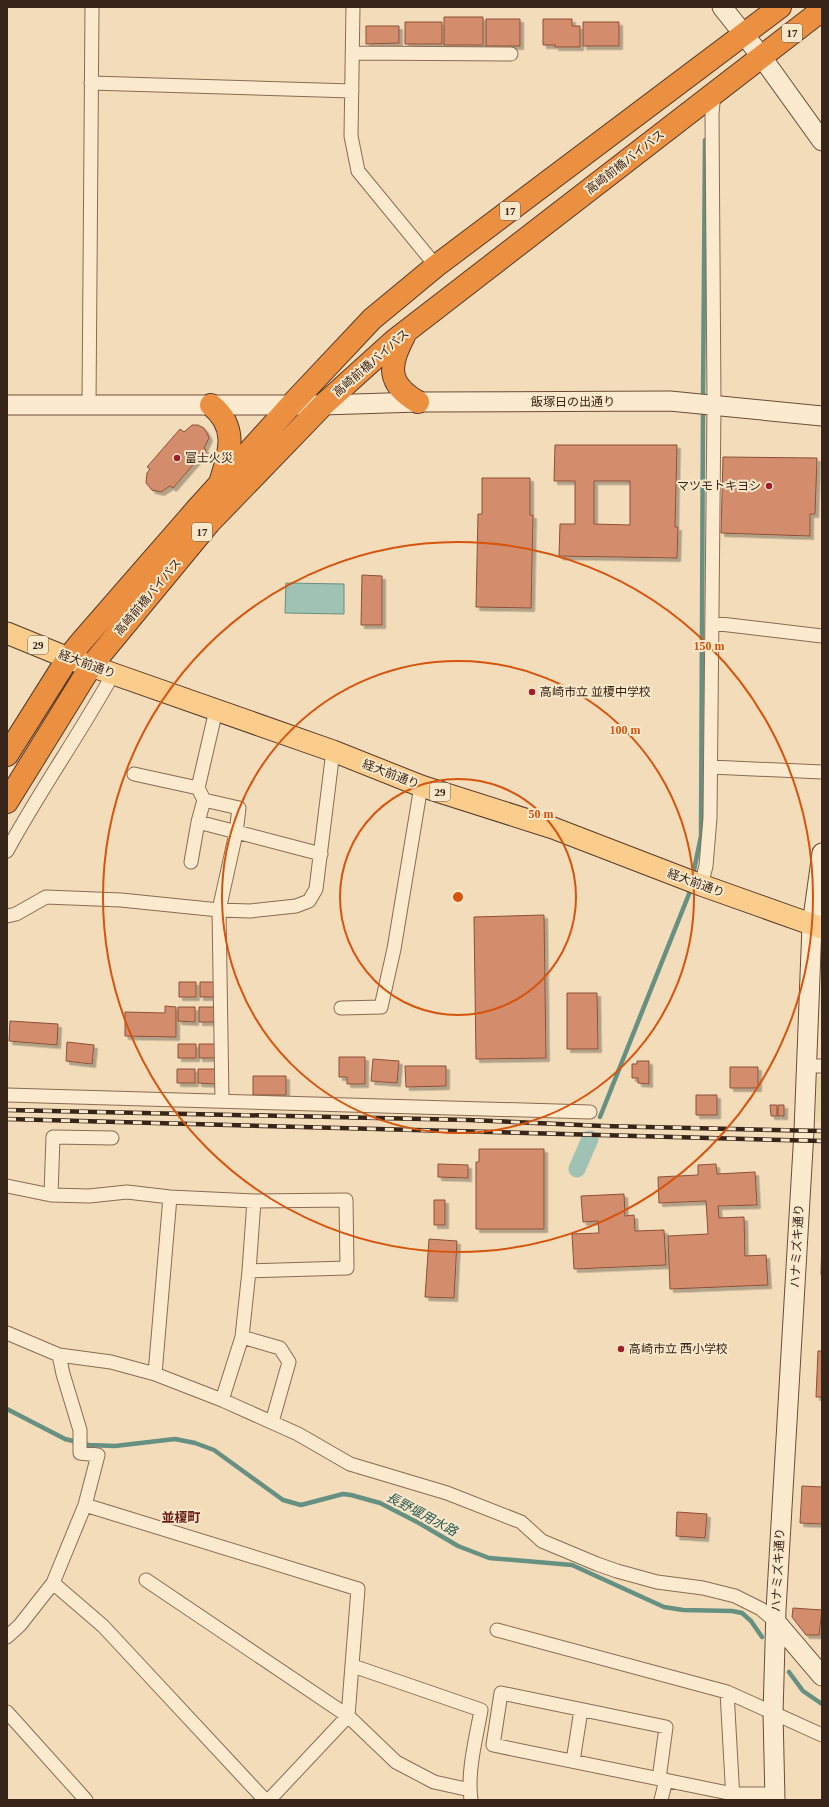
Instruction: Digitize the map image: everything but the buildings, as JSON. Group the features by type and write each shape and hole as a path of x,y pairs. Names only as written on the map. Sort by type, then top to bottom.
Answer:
{"highway":[{"name":"高崎前橋バイパス","path":"7,755 68,658 144,568 292,404 372,319 436,266 780,7"},
{"name":"高崎前橋バイパス","path":"7,802 91,666 209,523 323,405 406,332 714,92 822,10"},
{"path":"406,332 395,354 392,371 394,379 406,395 418,402"},
{"path":"211,405 224,418 230,437 229,454 220,485"}],"main road":[{"name":"経大前通り","path":"7,633 68,658 333,751 421,786 553,828 701,885 817,926"}],"street":[{"path":"88,405 92,7"},
{"path":"352,7 351,136 358,171 436,266"},
{"path":"722,7 761,56 822,141"},
{"path":"352,53 511,54"},
{"path":"91,83 352,91"},
{"path":"701,885 706,866 710,818 711,767 714,404 712,114 714,92"},
{"name":"飯塚日の出通り","path":"7,405 323,405 418,402 670,402 714,404 822,416"},
{"path":"712,623 822,636"},
{"path":"7,851 36,800 92,713 113,674"},
{"path":"191,862 216,710"},
{"path":"7,916 16,914 46,897 121,900 220,910 250,911 296,906 309,901 316,889 333,751"},
{"path":"711,767 822,772"},
{"path":"134,774 201,794 239,808 236,833 220,910 222,1102"},
{"path":"341,1008 380,1007 394,949 421,786"},
{"path":"198,822 321,854"},
{"name":"ハナミズキ通り","path":"775,1797 773,1713 776,1622 814,1066 817,926 822,852"},
{"path":"7,1095 590,1112"},
{"path":"51,1195 53,1137 112,1138"},
{"path":"7,1186 51,1195 88,1196 127,1192 170,1197 254,1201 346,1200 347,1268 249,1271"},
{"path":"154,1374 170,1197"},
{"path":"222,1400 242,1337 254,1201"},
{"path":"7,1333 59,1355 111,1362 154,1374 222,1400 298,1434 350,1464 446,1493 521,1522 542,1541 617,1572 657,1582 704,1588 735,1596 761,1609 776,1622 822,1676"},
{"path":"242,1337 280,1348 289,1362 272,1422"},
{"path":"7,1637 20,1625 53,1583 85,1505 98,1454 80,1450 80,1430 63,1374 59,1355"},
{"path":"85,1505 358,1589 348,1716 269,1800"},
{"path":"146,1580 348,1716 396,1762 434,1782 470,1795 481,1710 353,1666"},
{"path":"53,1583 103,1626 265,1800"},
{"path":"497,1630 727,1692 822,1735"},
{"path":"727,1692 733,1797"},
{"path":"661,1800 663,1780 666,1727 501,1693 493,1745 663,1780 733,1797 775,1797"},
{"path":"573,1761 582,1710"},
{"path":"7,1712 86,1800"}],"shaded area":[{"path":"286,583 344,584 344,614 285,613"},
{"path":"822,1074 822,1121 816,1121 817,1079"}],"waterway":[{"path":"703,400 705,140"},
{"path":"693,875 701,836 703,409"},
{"path":"600,1117 691,886"},
{"path":"577,1169 590,1139"},
{"name":"長野堰用水路","path":"7,1409 65,1439 89,1445 115,1446 175,1439 195,1443 214,1450 283,1500 301,1505 343,1494 380,1503 419,1523 458,1546 489,1558 572,1565 664,1607 683,1610 732,1611 742,1613 751,1621 762,1637"},
{"name":"長野堰用水路","path":"789,1672 803,1691 822,1704"}],"railway":[{"path":"7,1110 469,1120 603,1126 822,1131"},
{"path":"7,1119 822,1141"}],"place":[{"name":"富士火災","path":"177,458"},
{"name":"マツモトキヨシ","path":"769,486"},
{"name":"高崎市立 並榎中学校","path":"532,692"},
{"name":"高崎市立 西小学校","path":"621,1349"}],"district":[{"name":"並榎町","path":"181,1517"}]}
